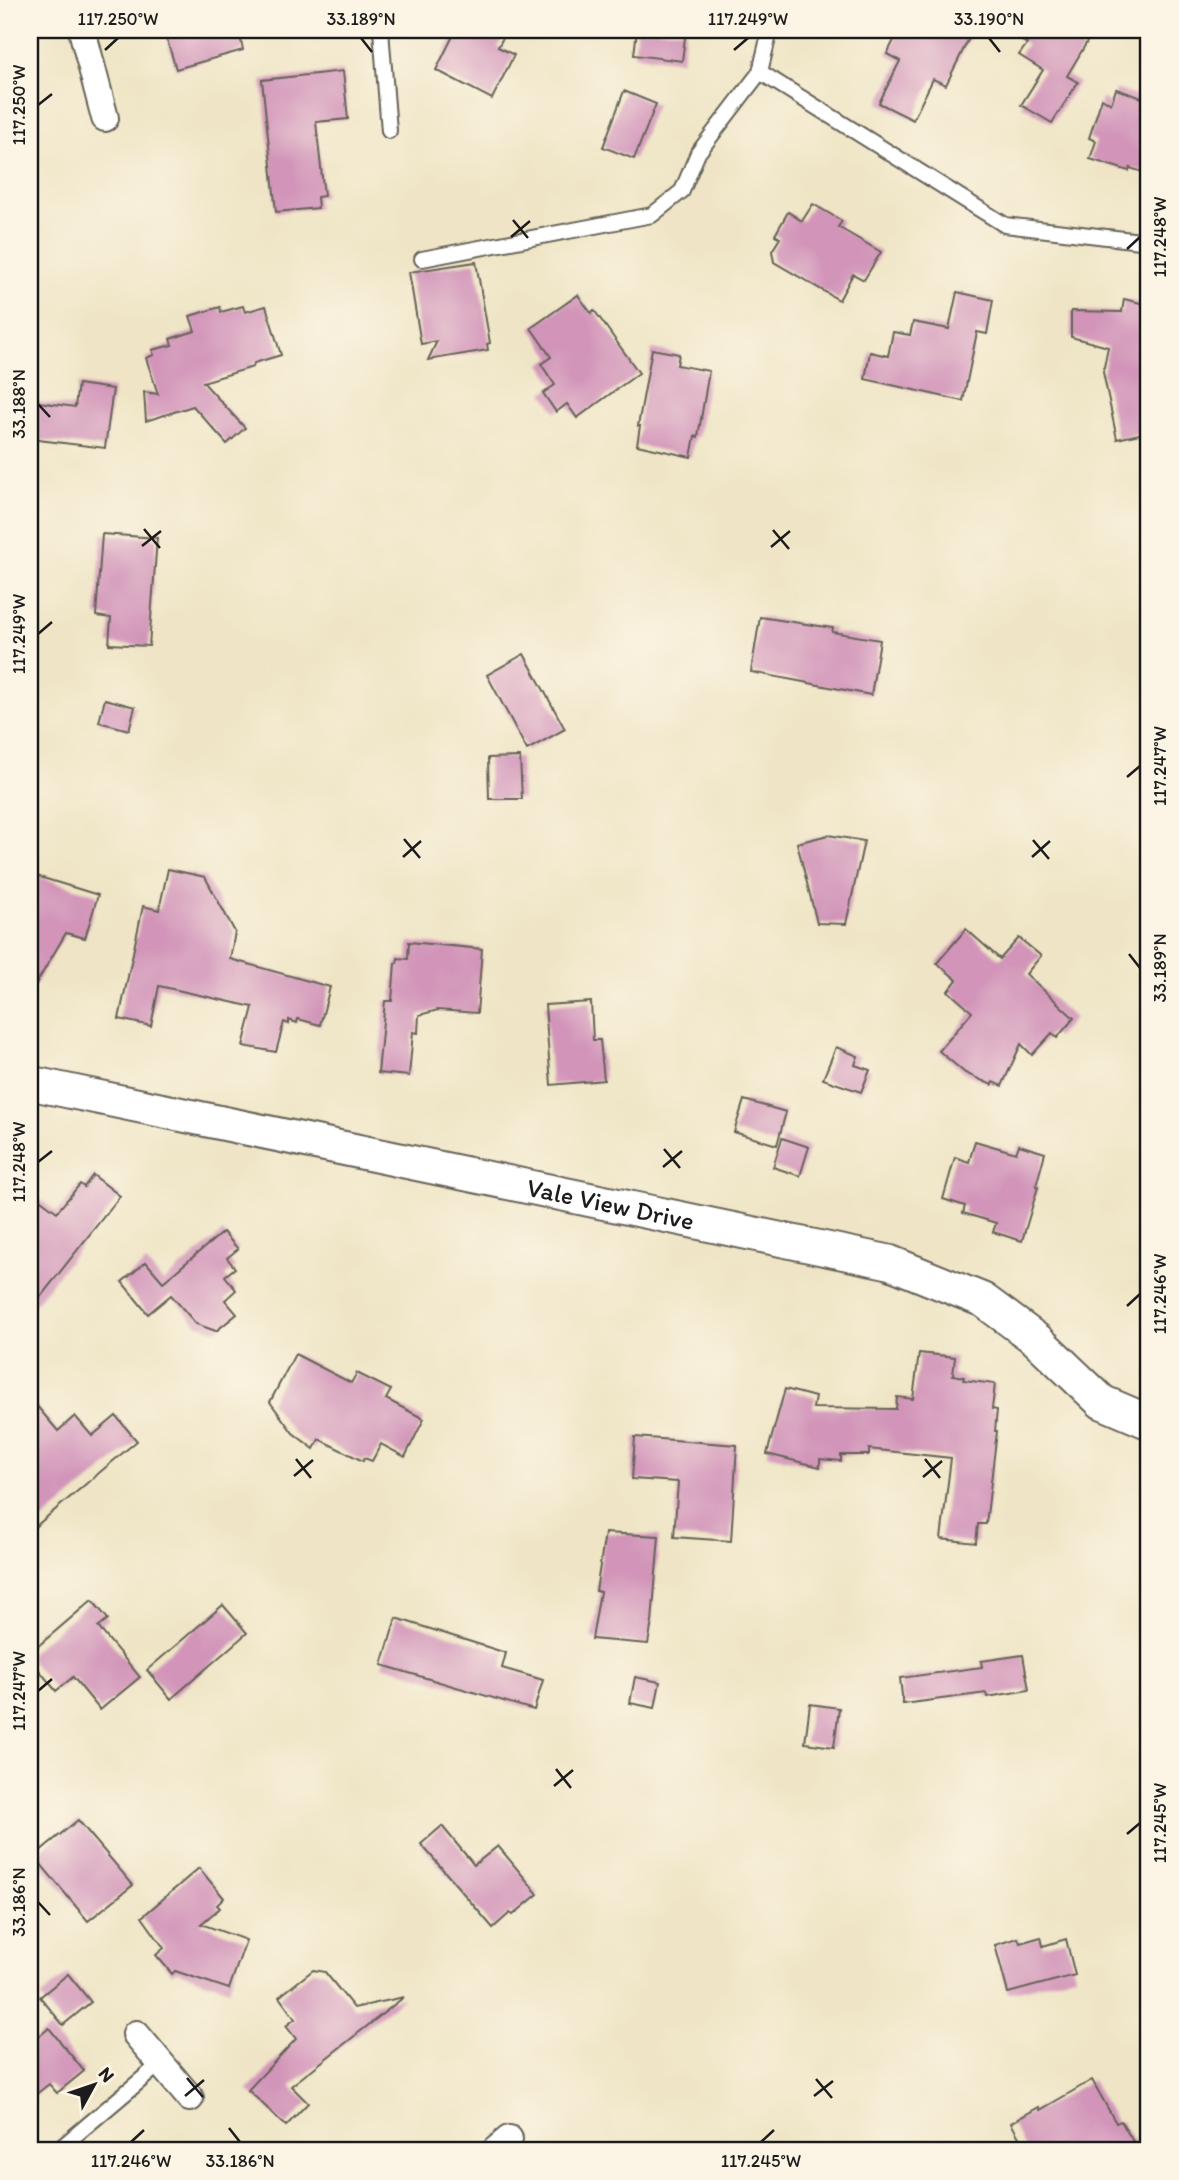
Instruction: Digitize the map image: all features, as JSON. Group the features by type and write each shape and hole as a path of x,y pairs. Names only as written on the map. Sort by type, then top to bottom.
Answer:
{"street":[{"path":"82,30 105,118"},
{"name":"Vale View Drive","path":"30,1083 889,1262 983,1300 1037,1340 1102,1402 1149,1422"},
{"path":"136,2034 190,2098"}],"lane":[{"path":"381,30 389,131"},
{"path":"422,259 652,215 682,191 698,153 760,72 770,30"},
{"path":"760,72 1005,225 1149,242"},
{"path":"58,2150 161,2063"}],"building":[{"path":"164,30 239,30 243,50 176,69"},
{"path":"456,30 507,30 498,47 514,55 492,99 436,70"},
{"path":"637,30 686,30 682,61 634,55"},
{"path":"899,30 973,30 946,85 933,79 913,120 879,103 900,61 887,54"},
{"path":"1005,30 1094,30 1067,76 1078,82 1052,123 1021,105 1043,70 1019,55 1027,44"},
{"path":"343,71 348,119 316,122 324,196 317,197 318,208 276,212 262,80"},
{"path":"1116,89 1145,99 1142,109 1149,111 1149,174 1090,159 1096,141 1089,138 1102,98 1111,104"},
{"path":"624,91 656,104 634,159 603,147"},
{"path":"813,204 842,221 838,227 881,252 864,280 853,274 839,300 774,262 772,251 780,238 775,235 788,212 802,221"},
{"path":"476,262 490,343 487,344 488,350 428,360 437,341 421,344 409,272"},
{"path":"957,292 993,300 987,334 977,332 963,401 865,379 870,352 888,356 893,332 910,335 913,322 949,329"},
{"path":"578,295 591,313 594,310 639,373 577,418 567,404 556,412 543,393 555,385 541,364 551,357 531,328"},
{"path":"1124,299 1149,305 1149,432 1117,439 1103,372 1108,347 1071,337 1071,311 1122,312"},
{"path":"243,306 245,312 266,306 281,355 254,363 253,367 203,382 245,428 227,444 193,406 146,421 144,392 158,394 146,358 154,355 152,350 172,345 170,339 195,331 190,316 220,307 221,312"},
{"path":"652,349 679,354 677,365 709,371 698,437 695,436 691,457 637,445"},
{"path":"78,384 113,389 105,448 30,439 30,401 75,407"},
{"path":"102,534 157,538 149,646 109,644 111,618 96,616"},
{"path":"760,617 833,628 832,632 880,640 871,695 751,672"},
{"path":"524,654 565,729 527,750 487,675"},
{"path":"105,699 135,707 129,730 99,722"},
{"path":"520,757 522,799 489,799 488,758"},
{"path":"828,835 864,841 846,924 817,923 797,843"},
{"path":"168,869 205,877 235,932 230,959 330,987 320,1025 298,1019 297,1023 289,1020 289,1024 284,1022 276,1052 243,1046 253,1007 159,986 151,1026 119,1019 143,906 159,910"},
{"path":"30,874 98,895 85,938 66,933 30,994"},
{"path":"966,929 1000,959 1019,938 1041,956 1026,974 1074,1018 1057,1038 1052,1033 1032,1055 1021,1044 1002,1086 993,1082 992,1085 965,1073 939,1051 972,1012 948,991 957,980 937,963"},
{"path":"409,942 482,949 477,1013 438,1010 419,1015 418,1033 413,1032 409,1076 378,1073 385,1001 392,1001 395,963 398,958 408,959"},
{"path":"591,1002 593,1040 600,1040 604,1080 551,1085 545,1005"},
{"path":"836,1047 858,1056 855,1065 870,1070 861,1092 823,1079"},
{"path":"744,1100 786,1112 777,1145 734,1132"},
{"path":"782,1138 809,1147 800,1176 773,1167"},
{"path":"975,1141 1016,1153 1019,1145 1045,1153 1022,1241 993,1232 996,1223 963,1213 965,1206 943,1199 955,1157 969,1162"},
{"path":"93,1175 120,1196 30,1310 30,1192 57,1212 80,1184 84,1187"},
{"path":"223,1232 238,1249 227,1258 235,1268 225,1276 236,1290 225,1300 237,1314 216,1331 196,1324 171,1295 148,1314 122,1282 146,1262 163,1282"},
{"path":"919,1353 955,1357 953,1375 964,1377 963,1380 995,1384 992,1409 997,1410 997,1431 986,1524 978,1524 976,1543 941,1539 951,1458 869,1449 869,1455 841,1455 841,1461 820,1459 820,1467 767,1454 785,1389 815,1397 813,1408 896,1409 897,1397 913,1399"},
{"path":"295,1354 351,1383 357,1373 391,1390 386,1399 424,1419 405,1457 381,1444 372,1461 364,1458 363,1461 319,1439 314,1449 293,1433 270,1402"},
{"path":"30,1398 58,1431 75,1416 92,1436 116,1416 137,1441 30,1531"},
{"path":"635,1437 737,1445 731,1541 674,1537 678,1482 632,1479"},
{"path":"605,1533 659,1536 648,1644 592,1639 600,1592 596,1591"},
{"path":"92,1600 108,1619 98,1627 140,1677 100,1710 73,1677 56,1691 30,1659 30,1653"},
{"path":"223,1605 247,1633 171,1699 147,1670"},
{"path":"396,1618 506,1653 502,1668 543,1680 534,1710 382,1665"},
{"path":"1023,1655 1029,1690 987,1697 986,1693 903,1704 900,1678 982,1667 981,1661"},
{"path":"635,1677 660,1682 655,1708 630,1703"},
{"path":"810,1704 839,1708 834,1747 805,1743"},
{"path":"78,1820 133,1885 88,1921 34,1856"},
{"path":"442,1826 474,1865 498,1846 538,1894 493,1928 421,1844"},
{"path":"199,1868 224,1898 217,1905 220,1908 201,1924 246,1940 229,1989 175,1971 172,1974 156,1955 164,1948 142,1917"},
{"path":"1041,1937 1043,1946 1066,1939 1075,1975 1008,1993 995,1945 1018,1938 1020,1943"},
{"path":"313,1970 325,1972 354,2008 404,1997 291,2086 308,2103 286,2126 248,2090 296,2039 286,2026 295,2019 279,1997"},
{"path":"68,1974 91,2002 63,2025 40,1997"},
{"path":"49,2028 84,2071 57,2093 49,2084 30,2099 30,2044"},
{"path":"1092,2080 1116,2123 1121,2121 1138,2150 1026,2150 1011,2123 1039,2107 1040,2110"}]}
